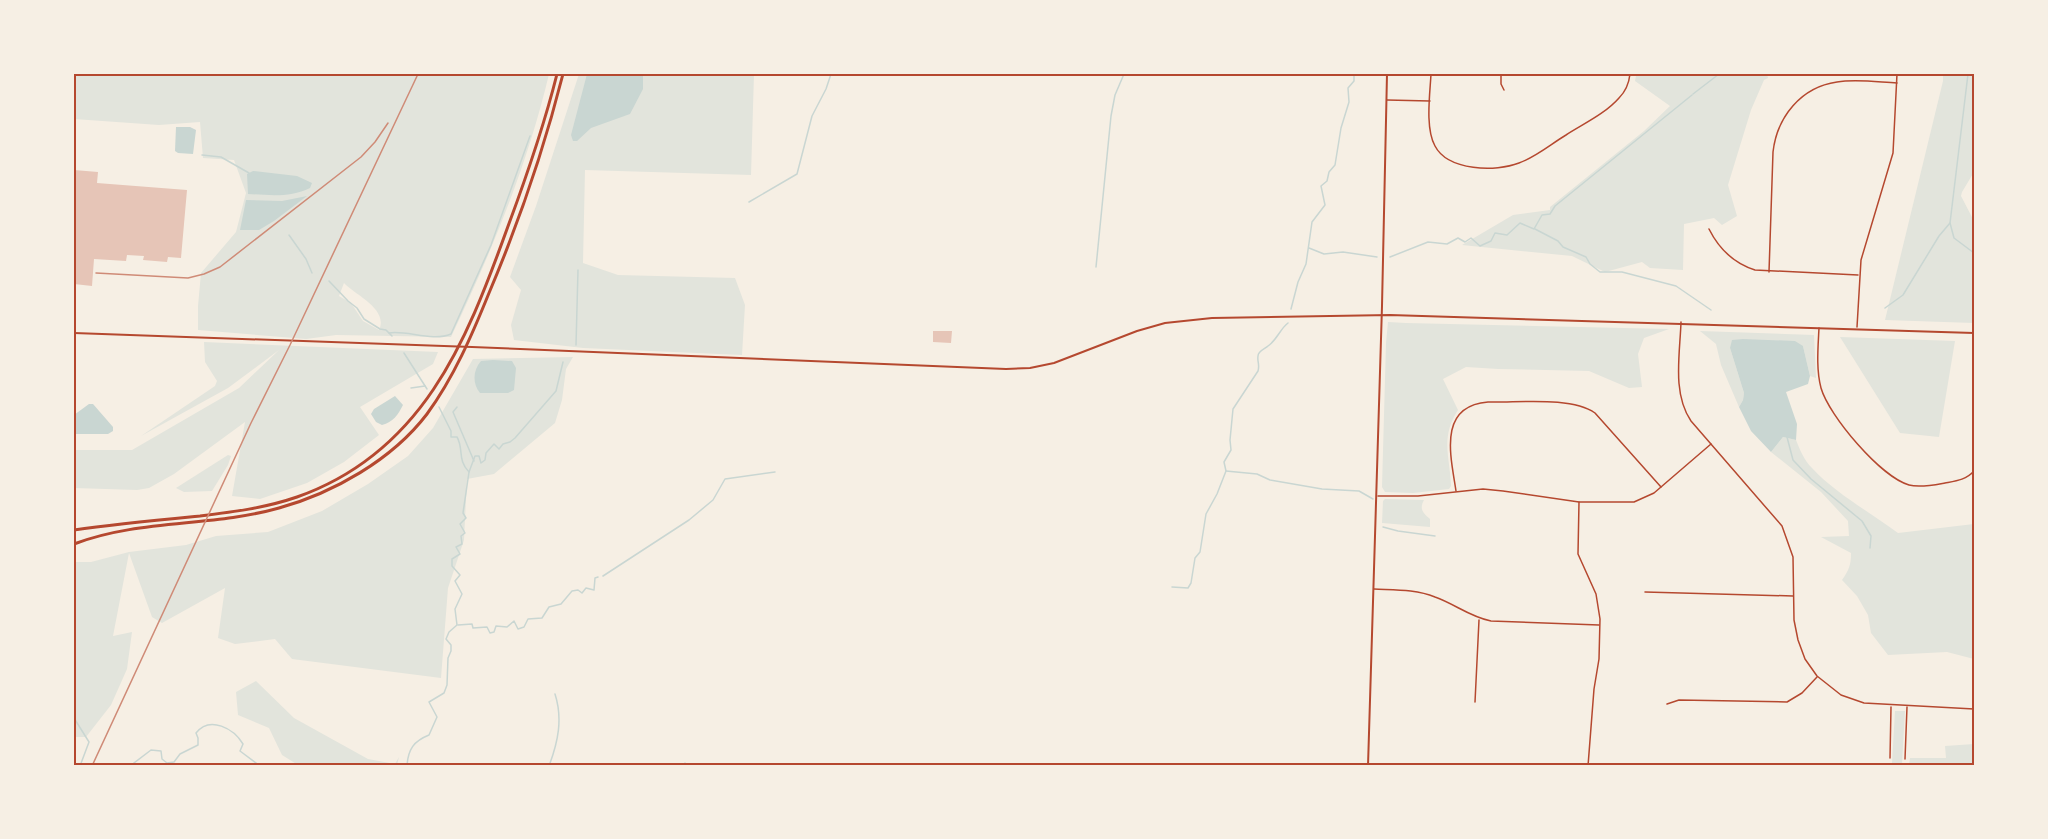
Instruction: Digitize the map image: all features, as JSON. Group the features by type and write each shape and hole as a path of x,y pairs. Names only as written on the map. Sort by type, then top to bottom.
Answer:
{"highway":[{"path":"74,530 268,506 297,497 333,481 366,460 397,435 423,406 460,346 496,260 528,170 557,74"},
{"path":"74,544 109,533 261,513 313,497 342,483 384,455 426,415 450,379 467,346 527,196 563,74"}],"street":[{"path":"1368,765 1387,74"},
{"path":"1431,74 1431,138 1440,154 1450,162 1462,166 1506,167 1529,159 1612,105 1625,91 1630,74"},
{"path":"1501,74 1501,84 1504,90"},
{"path":"1857,328 1859,275 1864,245 1893,153 1897,74"},
{"path":"1769,272 1774,143 1786,114 1804,95 1829,83 1897,82"},
{"path":"1386,100 1430,101"},
{"path":"1709,229 1718,244 1735,261 1755,270 1859,275"},
{"path":"74,333 467,346 1006,369 1030,368 1054,363 1150,327 1179,320 1382,314 1974,333"},
{"path":"1681,322 1679,389 1682,401 1688,416 1782,526 1793,557 1794,620 1798,640 1805,659 1817,676 1826,685 1848,699 1864,704 1974,709"},
{"path":"1819,327 1818,374 1826,400 1840,422 1882,470 1904,483 1920,486 1962,480 1974,471"},
{"path":"1456,491 1450,443 1451,430 1456,419 1464,410 1476,404 1488,402 1581,405 1595,414 1661,488"},
{"path":"1377,495 1418,496 1456,491 1503,490 1579,502 1634,502 1648,497 1661,488 1711,443"},
{"path":"1579,502 1578,554 1596,594 1600,625 1599,659 1594,689 1588,765"},
{"path":"1374,589 1428,594 1479,619 1600,625"},
{"path":"1645,592 1794,596"},
{"path":"1475,702 1479,619"},
{"path":"1666,704 1679,700 1787,702 1802,693 1817,676"},
{"path":"1890,758 1891,706"},
{"path":"1905,759 1907,706"}],"shaded area":[{"path":"74,74 549,74 530,141 507,208 451,337 336,335 306,339 198,330 201,273 236,232 246,193 234,160 203,158 200,122 159,125 74,119","holes":["344,283 375,309 381,322 379,330 363,321 351,303 339,296"]},
{"path":"579,74 754,74 751,175 585,170 583,263 618,275 735,278 745,305 742,355 583,348 514,340 511,325 521,290 510,277"},
{"path":"587,74 643,74 643,89 630,114 591,128 577,141 573,141 571,135"},
{"path":"1767,74 1768,78 1764,80 1751,110 1728,185 1737,216 1722,225 1714,218 1684,224 1683,270 1650,268 1642,262 1605,272 1572,256 1462,245 1513,215 1550,210 1550,207 1644,131 1670,106 1635,81 1636,76"},
{"path":"1943,74 1974,74 1974,172 1961,196 1974,221 1974,323 1885,320 1943,81"},
{"path":"176,127 190,127 196,130 193,154 175,151"},
{"path":"253,171 297,176 312,183 310,188 295,193 248,194 247,174"},
{"path":"307,196 259,230 240,230 246,200 282,201"},
{"path":"1388,322 1669,329 1644,338 1638,354 1642,387 1629,388 1589,371 1466,367 1443,379 1458,410 1449,429 1447,447 1451,486 1449,489 1413,493 1385,492 1382,487"},
{"path":"1700,331 1814,335 1816,378 1810,376 1803,346 1730,348 1744,393 1739,407 1721,365 1716,344"},
{"path":"1840,337 1955,341 1939,437 1900,433"},
{"path":"1732,340 1795,341 1803,346 1810,376 1808,384 1786,392 1797,424 1796,440 1783,437 1771,452 1751,431 1739,407 1744,393 1730,348"},
{"path":"204,342 438,352 433,364 360,407 379,435 344,462 307,483 260,499 232,496 245,422 174,474 149,488 137,490 74,488 74,450 132,450 239,388 279,350 228,388 141,436 215,386 217,381 205,362"},
{"path":"573,357 566,369 562,400 555,423 494,474 467,479 464,540 448,588 441,678 292,659 275,639 235,644 218,638 225,588 162,623 152,617 129,553 113,636 132,632 127,669 111,705 86,737 74,737 74,562 91,562 129,552 186,545 216,536 268,532 322,511 368,484 408,456 433,428 473,359"},
{"path":"481,361 512,361 516,368 514,390 508,393 480,393 477,389 474,377 476,368"},
{"path":"395,396 403,405 397,415 382,425 376,422 371,414 374,409"},
{"path":"89,404 93,404 113,427 113,431 108,434 74,434 74,415"},
{"path":"1783,437 1796,440 1802,455 1821,477 1898,533 1974,524 1974,659 1947,652 1888,655 1871,633 1868,615 1857,596 1842,580 1851,561 1851,553 1821,537 1849,536 1848,521 1821,492 1771,452"},
{"path":"228,455 231,456 228,465 212,491 184,492 176,488"},
{"path":"1385,499 1424,500 1422,508 1430,519 1430,527 1382,523"},
{"path":"256,681 294,718 368,759 395,764 399,757 397,765 298,765 282,755 269,728 238,715 236,692"},
{"path":"1895,711 1905,711 1902,764 1892,763"},
{"path":"1974,744 1974,765 1909,765 1910,758 1946,758 1945,746"}],"building":[{"path":"74,170 98,172 97,183 187,190 181,258 168,257 167,262 143,260 144,256 127,255 126,261 94,259 92,286 74,284"},
{"path":"933,331 952,331 951,343 933,342"}],"waterway":[{"path":"749,202 797,174 812,116 831,74"},
{"path":"1096,267 1111,116 1115,95 1124,74"},
{"path":"1291,309 1298,282 1306,264 1312,222 1325,205 1321,186 1327,181 1329,172 1335,165 1341,128 1349,102 1348,88 1354,81 1354,74"},
{"path":"1693,94 1719,74"},
{"path":"1885,308 1903,295 1939,236 1950,223 1968,74"},
{"path":"1390,257 1428,242 1447,244 1458,238 1465,242 1471,238 1480,246 1491,241 1495,233 1507,235 1520,223 1534,229 1542,215 1550,214 1555,206 1692,95"},
{"path":"389,333 436,337 451,334 491,245 530,136"},
{"path":"202,155 221,157 249,173"},
{"path":"1950,223 1954,238 1974,253"},
{"path":"1535,229 1558,241 1563,247 1586,257 1590,264 1600,272 1622,272 1676,286 1711,310"},
{"path":"289,235 306,259 312,273"},
{"path":"1309,248 1324,254 1343,252 1377,257"},
{"path":"576,345 578,270"},
{"path":"329,281 357,308 364,319 386,330 392,336"},
{"path":"1172,587 1188,588 1191,583 1195,558 1200,552 1206,514 1226,471 1224,462 1231,450 1233,409 1258,371 1259,353 1271,344 1288,323"},
{"path":"404,353 427,389"},
{"path":"407,766 413,746 429,735 437,717 429,702 444,693 447,685 451,645 446,639 449,632 457,625 455,609 462,594 455,581 460,575 452,566 452,559 460,554 456,547 462,544 461,536 465,533 460,524 466,518 463,513 469,472 475,456 479,456 481,463 494,444 499,449 503,444 515,438 556,391 563,362"},
{"path":"411,388 425,386"},
{"path":"439,407 451,431 451,437 457,437 463,463 469,472"},
{"path":"457,407 453,412 474,461"},
{"path":"1787,437 1793,460 1811,479 1862,521 1871,536 1870,548"},
{"path":"1226,471 1257,474 1270,480 1322,489 1359,491 1373,499"},
{"path":"603,576 689,520 713,500 725,479 775,472"},
{"path":"1383,527 1435,536"},
{"path":"458,625 472,624 473,628 487,627 490,633 494,632 496,626 507,627 514,621 518,629 524,627 528,619 542,618 549,607 561,604 572,591 578,590 582,593 586,588 594,590 595,578 598,577"},
{"path":"549,766 555,748 559,721 555,694"},
{"path":"74,718 89,742 80,766"},
{"path":"130,766 151,750 161,751 162,759 167,763 174,762 180,754 198,745 196,733 208,725 221,726 234,733 243,744 240,751 260,766"}],"railway":[{"path":"92,766 251,423 418,74"},
{"path":"96,273 188,278 220,267 361,157 388,123"}]}
